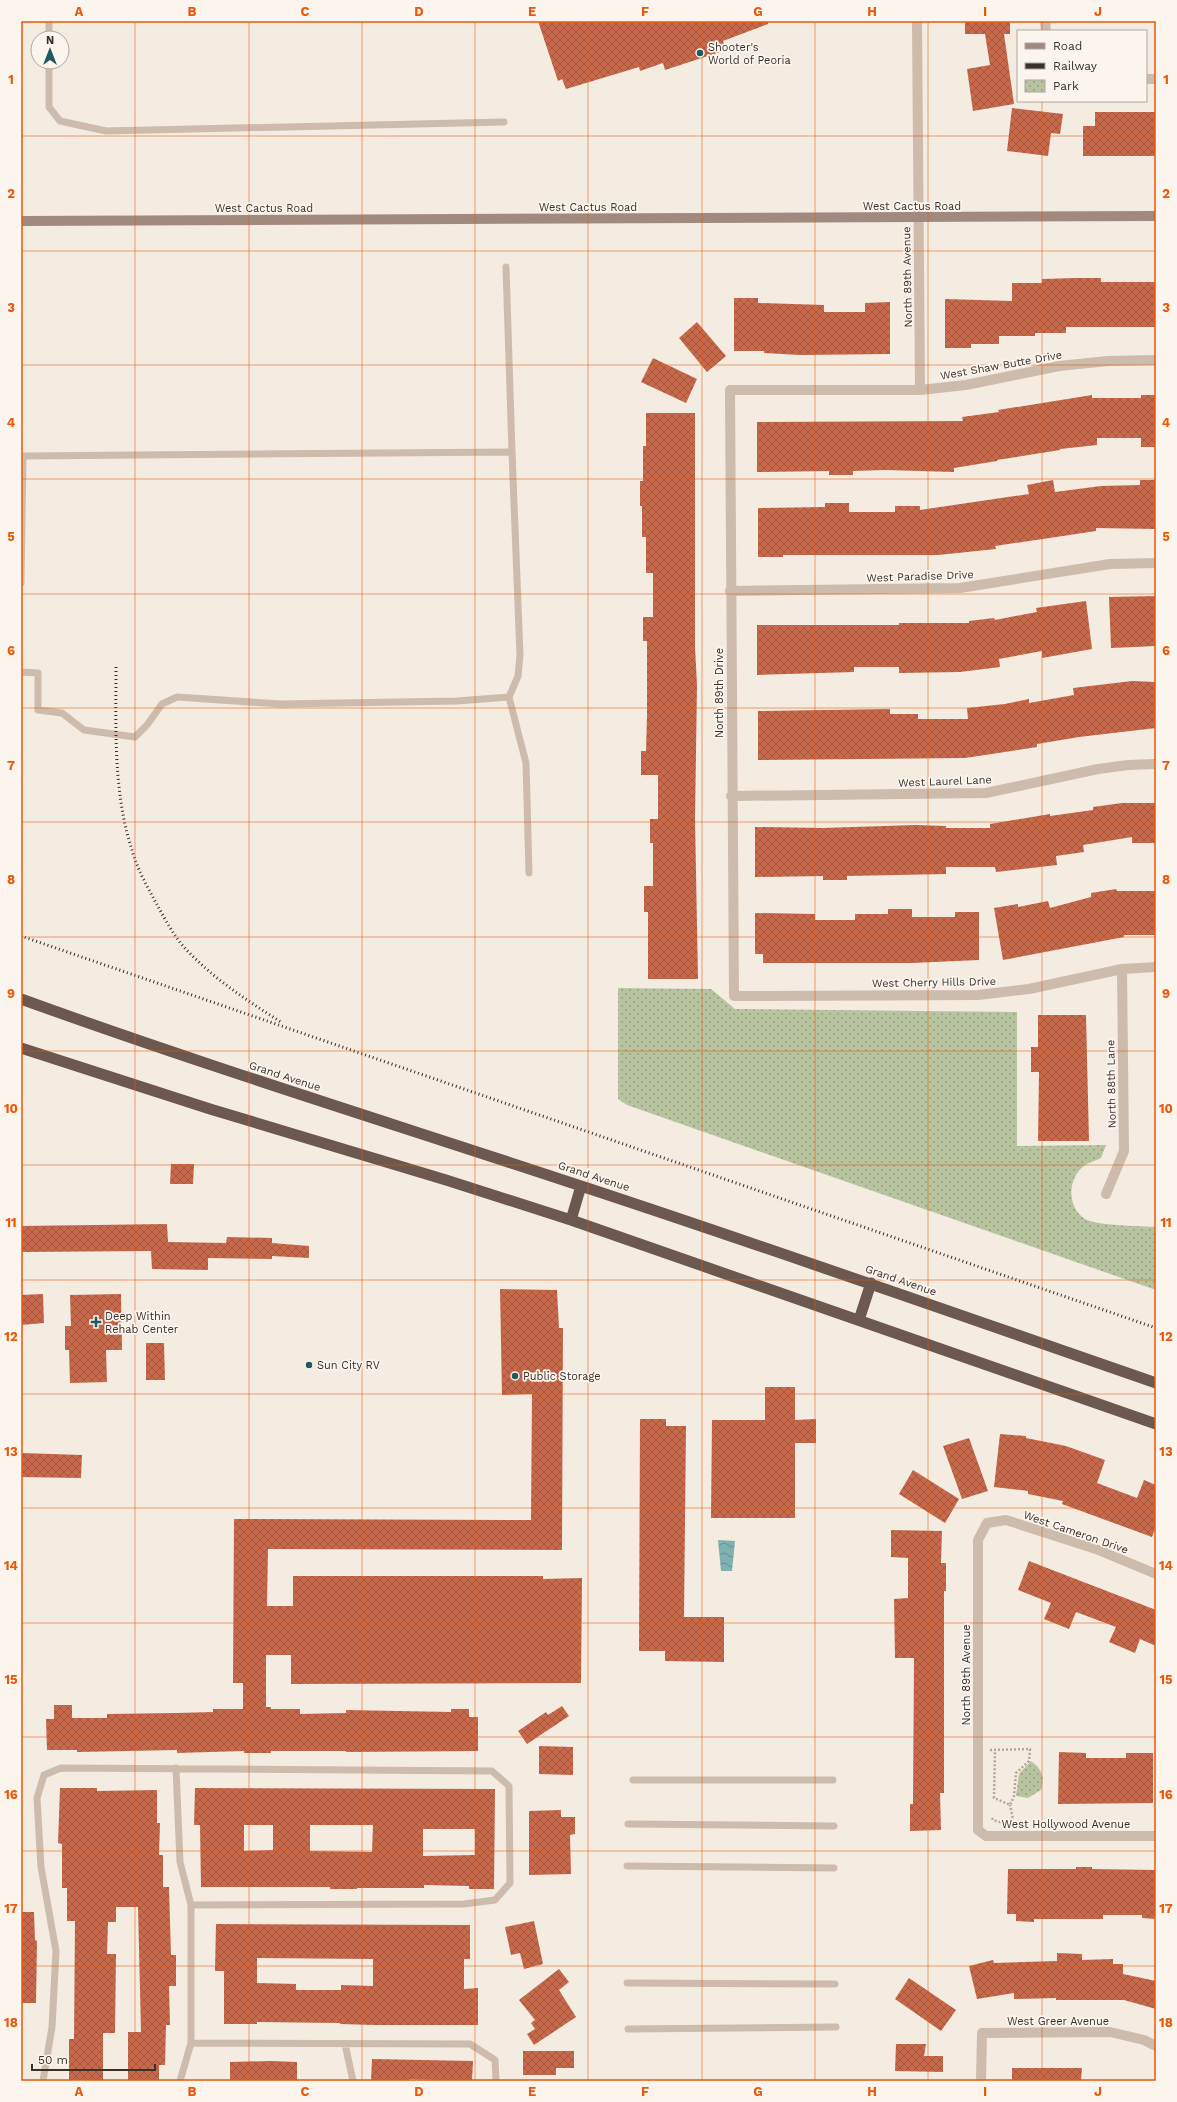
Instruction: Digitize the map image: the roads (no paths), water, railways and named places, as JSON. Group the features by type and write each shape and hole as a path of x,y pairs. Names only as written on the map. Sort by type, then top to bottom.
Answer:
{"highway":[{"name":"Grand Avenue","path":"21,1000 214,1066 871,1283 1156,1383"},
{"path":"21,1048 210,1109 446,1180 571,1220 1156,1424"},
{"path":"571,1220 581,1186"},
{"path":"859,1320 871,1283"}],"main road":[{"name":"West Cactus Road","path":"21,221 1156,216"}],"street":[{"name":"North 89th Avenue","path":"917,21 920,390"},
{"name":"West Shaw Butte Drive","path":"730,390 920,390 966,385 1059,366 1108,361 1156,360"},
{"name":"North 89th Drive","path":"730,390 730,591 734,996"},
{"name":"West Paradise Drive","path":"730,591 960,588 1110,564 1156,563"},
{"name":"West Laurel Lane","path":"732,796 986,793 1098,770 1128,765 1156,764"},
{"name":"West Cherry Hills Drive","path":"734,996 978,996 1030,989 1122,969 1156,967"},
{"name":"North 88th Lane","path":"1106,1194 1124,1151 1122,969"},
{"name":"West Cameron Drive","path":"987,1523 1006,1520 1096,1549 1156,1574"},
{"name":"North 89th Avenue","path":"978,1830 978,1540 987,1523"},
{"name":"West Hollywood Avenue","path":"978,1830 986,1836 1156,1836"},
{"name":"West Greer Avenue","path":"981,2081 982,2034 1110,2032 1144,2040 1156,2046"}],"lane":[{"path":"49,70 49,107 60,121 106,131 504,122"},
{"path":"506,268 520,655 518,676 509,698 526,764 529,873"},
{"path":"21,583 23,456 512,452"},
{"path":"21,672 38,673 38,710 62,713 84,730 135,737 147,725 162,704 177,698 280,704 457,701 509,698"},
{"path":"43,2081 52,2027 56,1951 41,1867 37,1798 44,1775 61,1768 492,1771 510,1786 510,1883 495,1900 464,1904 191,1904"},
{"path":"176,1768 180,1862 191,1904 191,2043 180,2081"},
{"path":"633,1780 833,1780"},
{"path":"628,1824 834,1826"},
{"path":"627,1866 834,1868"},
{"path":"627,1983 835,1984"},
{"path":"628,2029 836,2028"},
{"path":"191,2043 470,2044 495,2060 496,2081"},
{"path":"345,2044 353,2081"}],"water":[{"path":"718,1540 735,1541 732,1571 721,1571"}],"railway":[{"path":"116,667 116,736 121,806 139,871 165,919 183,946 217,978 281,1022"},
{"path":"21,936 1156,1328"}],"place":[{"name":"Shooter's World of Peoria","path":"700,53"},
{"name":"Deep Within Rehab Center","path":"96,1322"},
{"name":"Sun City RV","path":"309,1365"},
{"name":"Public Storage","path":"515,1376"}]}
